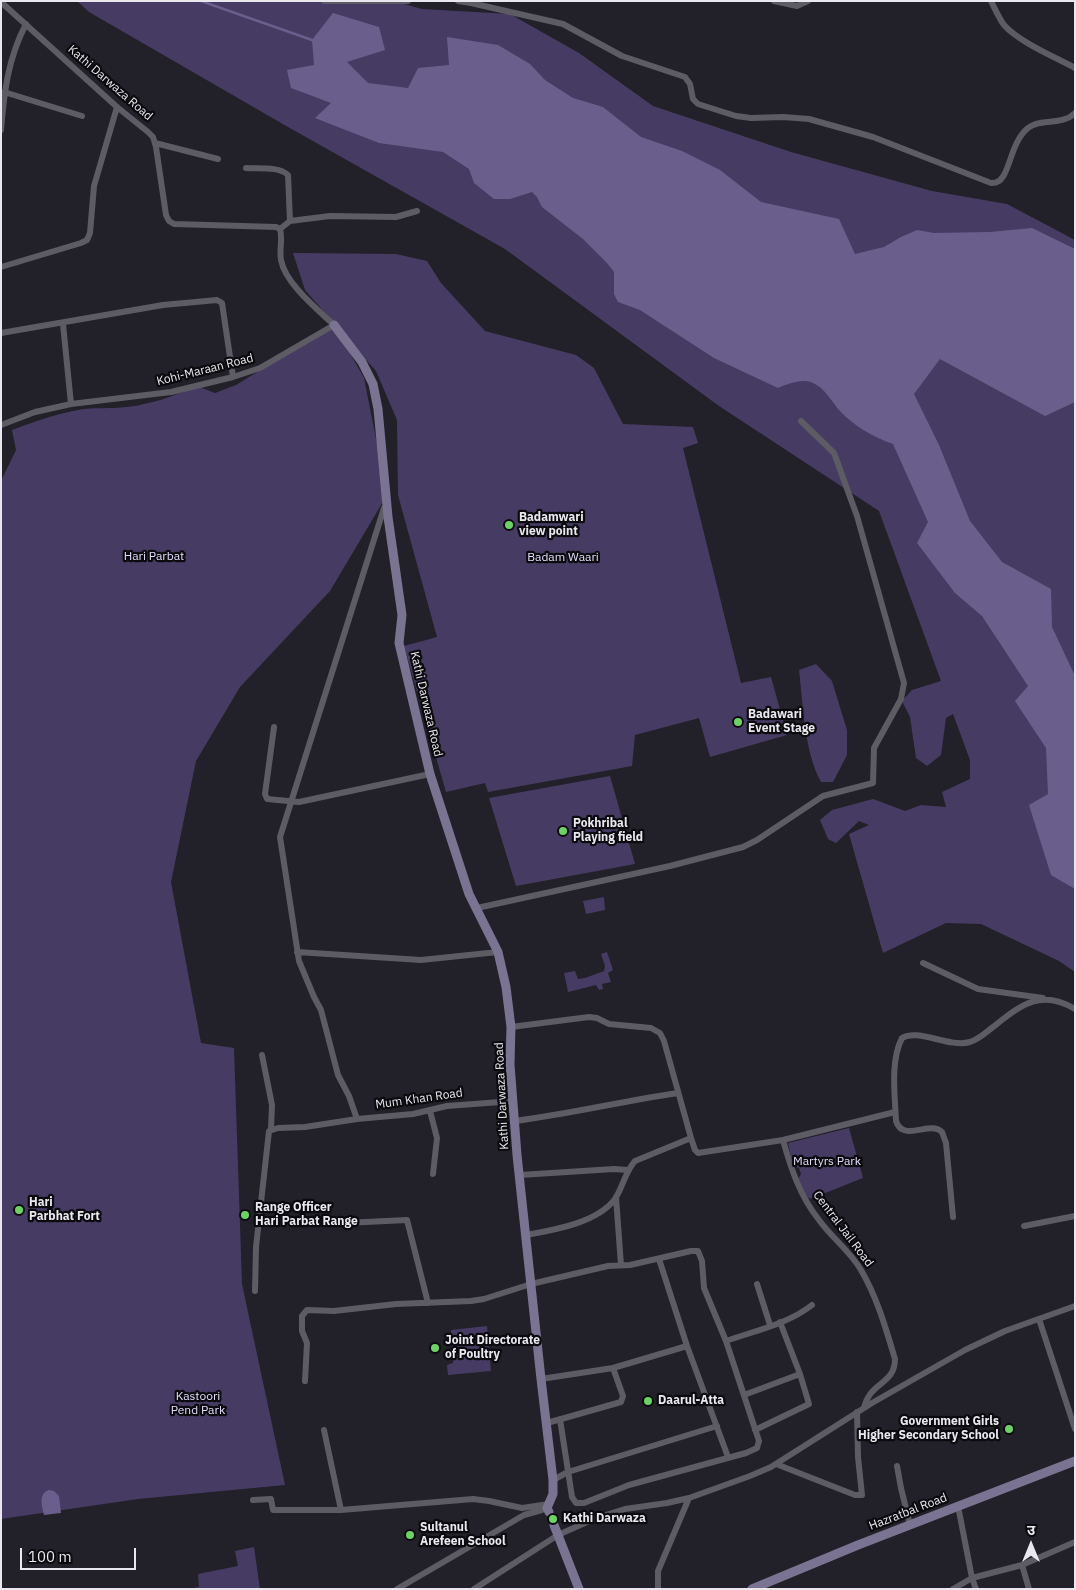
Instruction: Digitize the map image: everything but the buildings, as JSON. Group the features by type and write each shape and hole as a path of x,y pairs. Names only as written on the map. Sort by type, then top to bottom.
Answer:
{"street":[{"path":"324,1 408,1"},
{"path":"458,1 471,2 523,14 570,27 622,56 685,77 690,84 693,99 698,104 736,116 750,118 790,117 818,122 873,137 991,183 1001,181 1019,138 1024,131 1038,122 1063,121 1075,113"},
{"path":"774,1 797,6 808,1"},
{"path":"991,1 1001,20 1014,34 1075,68"},
{"name":"Kathi Darwaza Road","path":"1,2 117,107 148,132 155,143"},
{"path":"1,130 4,92 13,53 26,24"},
{"path":"4,92 82,116"},
{"path":"1,267 87,240 90,233 94,186 117,107"},
{"path":"218,159 155,143 164,208 169,221 174,224 276,227 280,229 290,221 330,216 396,217 417,211"},
{"path":"246,168 284,171 288,175 290,221"},
{"name":"Kathi Darwaza Road","path":"280,229 283,268 304,298 334,325 362,362 373,384 378,409 388,517 402,615 399,643 430,774 470,894 498,952 506,987 511,1027 510,1064 520,1175 553,1480 553,1494 549,1508"},
{"path":"1,333 62,324 163,305 217,300 222,303 233,377"},
{"path":"62,324 71,404"},
{"name":"Kohi-Maraan Road","path":"1,425 35,412 71,404 171,392 233,377 260,368 334,325"},
{"path":"477,908 670,866 743,847 757,840 822,796 873,782 874,748 901,699 904,683 857,516 834,454 801,421"},
{"path":"357,1119 349,1096 338,1075 319,1005 307,981 297,952 280,837 384,508"},
{"path":"274,727 265,797 267,799 299,802 430,774"},
{"path":"297,952 420,960 498,952"},
{"path":"923,963 978,989 1048,999 1075,1009"},
{"path":"953,1217 946,1142 942,1132 936,1128 909,1131 897,1125 896,1056 902,1038 914,1034 948,1043 969,1042 978,1039 1024,1004 1048,999"},
{"path":"511,1027 589,1017 597,1018 609,1024 657,1030 668,1051 695,1150 701,1153 783,1140 896,1112"},
{"path":"254,1291 257,1238 268,1134 271,1129 272,1105 262,1055"},
{"path":"515,1121 549,1117 635,1099 678,1093"},
{"name":"Mum Khan Road","path":"271,1129 305,1127 430,1111 447,1106 514,1101"},
{"path":"430,1111 437,1138 433,1174"},
{"path":"526,1235 553,1230 584,1220 610,1205 616,1197 628,1170 635,1161 691,1138"},
{"name":"Central Jail Road","path":"783,1140 802,1194 818,1219 856,1262 880,1310 895,1360 895,1368 891,1376 872,1390 866,1398 864,1408"},
{"path":"520,1175 614,1169 628,1170"},
{"path":"616,1197 621,1265"},
{"path":"1024,1226 1075,1216"},
{"path":"345,1223 407,1220 428,1303"},
{"path":"305,1381 307,1343 302,1331 302,1316 304,1311 307,1310 348,1310 396,1304 471,1301 484,1299 531,1284 608,1266 630,1265 694,1250 698,1251 702,1261 704,1288 726,1341 759,1441 757,1448 629,1485 584,1503 576,1503 568,1472 560,1419"},
{"path":"659,1259 687,1346 728,1457"},
{"path":"757,1284 770,1325"},
{"path":"726,1341 780,1322 812,1305"},
{"path":"474,1589 558,1535 609,1513 689,1498 750,1476 776,1464 864,1408 965,1350 1005,1331 1075,1306"},
{"path":"1039,1319 1075,1429"},
{"path":"755,1430 809,1404 800,1374 780,1322"},
{"path":"541,1379 614,1368 687,1346"},
{"path":"546,1423 621,1402 623,1396 614,1368"},
{"path":"744,1396 800,1374"},
{"path":"776,1464 862,1497 858,1457 858,1412"},
{"path":"553,1480 568,1472 717,1426"},
{"path":"324,1430 341,1510"},
{"name":"Hazratbal Road","path":"752,1589 910,1524 1075,1461"},
{"path":"897,1466 910,1524"},
{"path":"658,1589 658,1571 689,1498"},
{"path":"253,1500 271,1499 273,1510 341,1510 473,1499 522,1508 549,1508"},
{"path":"958,1506 972,1578 976,1589"},
{"path":"397,1589 524,1515 549,1508"},
{"path":"554,1525 579,1589"},
{"path":"953,1589 972,1578 1022,1564 1075,1542"},
{"path":"1022,1564 1029,1589"}],"green space":[{"path":"77,1 393,1 422,9 510,14 579,53 653,106 791,152 932,191 1007,204 1075,240 1075,972 1059,961 981,924 946,923 883,953 849,834 869,825 859,821 836,843 828,839 820,820 832,810 873,799 905,811 921,805 946,807 942,792 970,779 970,760 953,714 946,718 941,755 927,766 916,758 910,717 902,701 912,690 941,681 879,511 719,406 505,249 89,12"},
{"name":"Badam Waari","path":"293,253 396,254 427,261 441,283 485,331 576,355 594,368 623,424 693,427 698,443 683,448 741,683 771,677 787,735 710,757 699,718 635,735 632,766 488,792 485,783 446,792 404,646 437,637 398,495 397,420 376,371 305,290"},
{"name":"Hari Parbat","path":"334,325 364,378 387,495 330,591 240,687 196,761 171,882 201,1043 234,1048 242,1284 285,1485 138,1499 1,1519 1,481 16,450 12,430 53,416 78,410 121,408 145,404 197,386 215,393 236,385"},
{"path":"816,664 832,681 847,730 847,755 833,782 821,782 815,770 805,727 799,670"},
{"name":"Pokhribal Playing field","path":"610,776 635,864 516,886 489,798"},
{"path":"604,897 605,910 586,914 583,901"},
{"path":"607,952 613,970 608,973 611,982 602,984 603,989 599,990 596,985 568,992 564,973 575,971 578,979 604,971 605,966 601,954"},
{"name":"Martyrs Park","path":"849,1128 863,1178 810,1199 798,1179 801,1174 799,1168 793,1166 788,1143"},
{"path":"487,1326 491,1371 448,1375 447,1365 453,1363 451,1330"},
{"path":"254,1547 260,1589 188,1589 199,1587 198,1574 238,1566 235,1551"}],"shaded area":[{"path":"333,13 379,27 385,50 347,62 368,83 408,88 418,68 449,65 447,37 498,45 530,64 545,80 573,98 603,107 641,137 682,151 720,170 761,202 839,219 855,254 884,247 917,230 934,233 990,232 1032,228 1075,249 1075,402 1045,416 940,359 914,394 939,445 970,521 1002,562 1051,589 1052,627 1075,676 1075,889 1051,875 1029,805 1048,794 1046,748 1015,701 1028,686 982,616 955,593 917,543 928,522 893,444 878,438 851,422 817,385 800,381 778,388 714,358 640,310 618,302 614,294 614,272 607,263 583,239 542,207 532,192 510,199 494,199 474,183 469,169 443,152 379,143 315,118 331,103 291,88 287,70 314,65 312,40"},
{"path":"49,1490 54,1491 59,1496 61,1513 44,1515 42,1497"}],"waterway":[{"path":"201,1 312,40"}],"place":[{"name":"Badamwari view point","path":"509,525"},
{"name":"Badawari Event Stage","path":"738,722"},
{"name":"Pokhribal Playing field","path":"563,831"},
{"name":"Hari Parbhat Fort","path":"19,1210"},
{"name":"Range Officer Hari Parbat Range","path":"245,1215"},
{"name":"Joint Directorate of Poultry","path":"435,1348"},
{"name":"Daarul-Atta","path":"648,1401"},
{"name":"Government Girls Higher Secondary School","path":"1009,1429"},
{"name":"Kathi Darwaza","path":"553,1519"},
{"name":"Sultanul Arefeen School","path":"410,1535"}],"park label":[{"name":"Kastoori Pend Park","path":"198,1404"}]}
